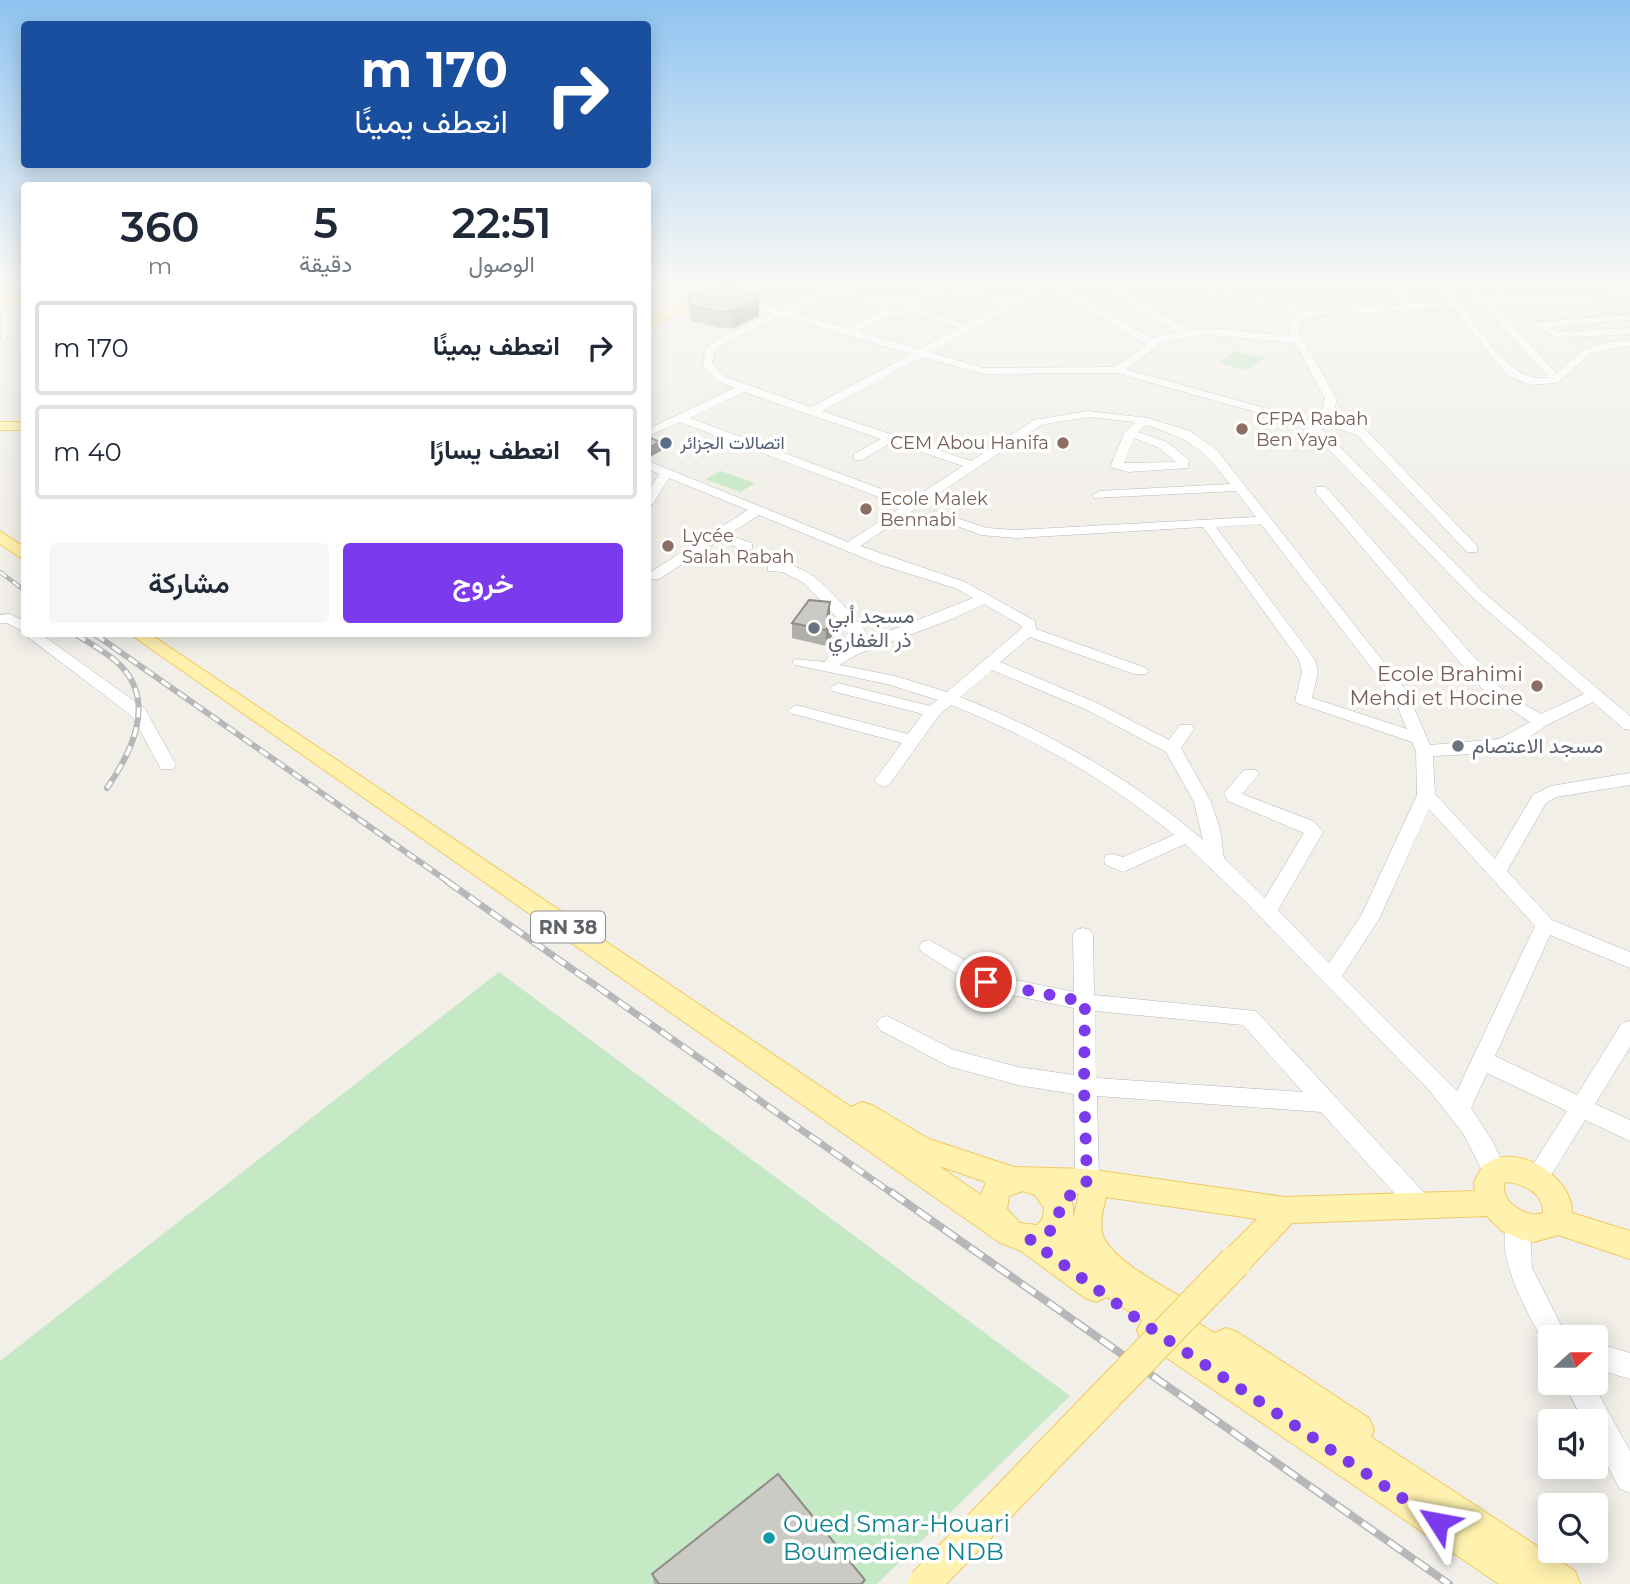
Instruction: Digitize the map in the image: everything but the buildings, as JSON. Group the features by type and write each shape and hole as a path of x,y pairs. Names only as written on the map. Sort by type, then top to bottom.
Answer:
{"main road":[{"path":"0,426 21,426"},
{"path":"0,431 21,432"},
{"path":"0,528 21,545"},
{"path":"0,536 21,553"},
{"name":"RN 38","path":"143,637 693,1007 894,1134 951,1160 1023,1179 1054,1195 1070,1244 1094,1271 1562,1584"},
{"name":"RN 38","path":"155,637 693,1007 1011,1235 1030,1240 1143,1323 1530,1584"},
{"path":"1556,1221 1559,1213 1558,1202 1549,1188 1536,1178 1521,1171 1506,1169 1495,1173 1488,1183 1492,1203 1500,1213 1518,1225 1539,1229 1556,1221 1630,1245"},
{"path":"997,1223 992,1212 995,1191 1023,1179 1092,1183 1284,1210 1492,1203"},
{"path":"1030,1240 1049,1233 1059,1212 1092,1183"},
{"path":"1092,1183 1087,1223 1095,1251 1133,1282 1415,1470 1444,1507"},
{"path":"924,1584 1284,1210"}],"street":[{"path":"708,358 707,365 712,372 743,388 971,465"},
{"path":"813,411 914,358"},
{"path":"936,358 995,373 1116,370 1361,432 1472,548"},
{"path":"1116,370 1134,358"},
{"path":"1307,358 1331,399 1328,409 1314,421"},
{"path":"1499,358 1513,376 1532,383 1557,380 1576,358"},
{"path":"1537,358 1557,380"},
{"path":"651,432 743,388"},
{"path":"851,546 1019,433 1050,419 1088,414 1144,420 1186,434 1213,453 1401,695 1420,744 1426,795 1370,919 1330,977"},
{"path":"680,418 912,505"},
{"path":"1130,433 1163,445 1185,463 1184,466 1128,468 1117,465 1130,433 1144,420"},
{"path":"1314,421 1478,595 1592,696 1630,725"},
{"path":"858,457 891,438"},
{"path":"651,466 886,562 960,584 983,600 1030,624 1028,631 952,699 933,712 883,781"},
{"path":"651,496 666,473"},
{"path":"1099,495 1238,487"},
{"path":"1321,490 1492,690 1541,721"},
{"path":"654,576 757,510"},
{"path":"935,515 986,532 1007,534 1264,520"},
{"path":"1207,524 1307,660 1310,672 1303,701 1420,744 1491,747 1516,740 1541,721 1592,696"},
{"path":"716,536 747,546"},
{"path":"774,568 787,568 797,572 819,589 858,631 853,637 864,645"},
{"path":"830,668 834,659 864,645 951,616 983,600"},
{"path":"0,619 10,618 21,626"},
{"path":"1028,631 1140,671"},
{"path":"36,637 139,713 167,765"},
{"path":"800,662 916,686 1041,738 1090,765 1187,836 1330,977 1459,1110 1482,1142 1495,1173"},
{"path":"991,664 1091,706 1172,748 1206,804 1215,863"},
{"path":"838,688 933,712"},
{"path":"796,710 911,740"},
{"path":"1172,748 1186,729"},
{"path":"1250,774 1233,793 1239,802 1307,825 1314,832 1266,913"},
{"path":"1496,874 1532,805 1539,799 1551,792 1630,779"},
{"path":"1426,795 1545,925 1630,960"},
{"path":"1113,860 1124,865 1187,836"},
{"path":"1459,1110 1545,925"},
{"path":"1083,935 1084,1086 1092,1183"},
{"path":"929,947 986,982 1085,1002 1249,1017 1422,1207"},
{"path":"887,1024 947,1057 1018,1076 1084,1086 1329,1103"},
{"path":"1536,1178 1630,1028"},
{"path":"1482,1060 1630,1131"},
{"path":"1518,1225 1520,1269 1547,1325"},
{"path":"1608,1360 1630,1366"},
{"path":"1584,1395 1630,1479"}],"green space":[{"path":"1226,358 1265,358 1248,370 1219,363"},
{"path":"721,471 755,483 740,492 705,479"},
{"path":"499,972 1070,1396 877,1584 0,1584 0,1361"}],"railway":[{"path":"0,572 21,588"},
{"path":"80,637 122,667 132,681 137,697 139,712 131,744 107,788"},
{"path":"99,637 450,883"},
{"path":"448,882 893,1194"},
{"path":"891,1192 1449,1584"}],"place":[{"name":"CFPA Rabah Ben Yaya","path":"1242,429"},
{"name":"اتصالات الجزائر","path":"666,443"},
{"name":"CEM Abou Hanifa","path":"1063,443"},
{"name":"Ecole Malek Bennabi","path":"866,509"},
{"name":"Lycée Salah Rabah","path":"668,546"},
{"name":"مسجد أبي ذر الغفاري","path":"814,628"},
{"name":"Ecole Brahimi Mehdi et Hocine","path":"1537,686"},
{"name":"مسجد الاعتصام","path":"1458,746"},
{"name":"Oued Smar-Houari Boumediene NDB","path":"769,1538"}],"route":[{"path":"986,982 1085,1002 1087,1181 1059,1205 1060,1216 1056,1226 1049,1233 1030,1240 1143,1323 1438,1522"}]}
